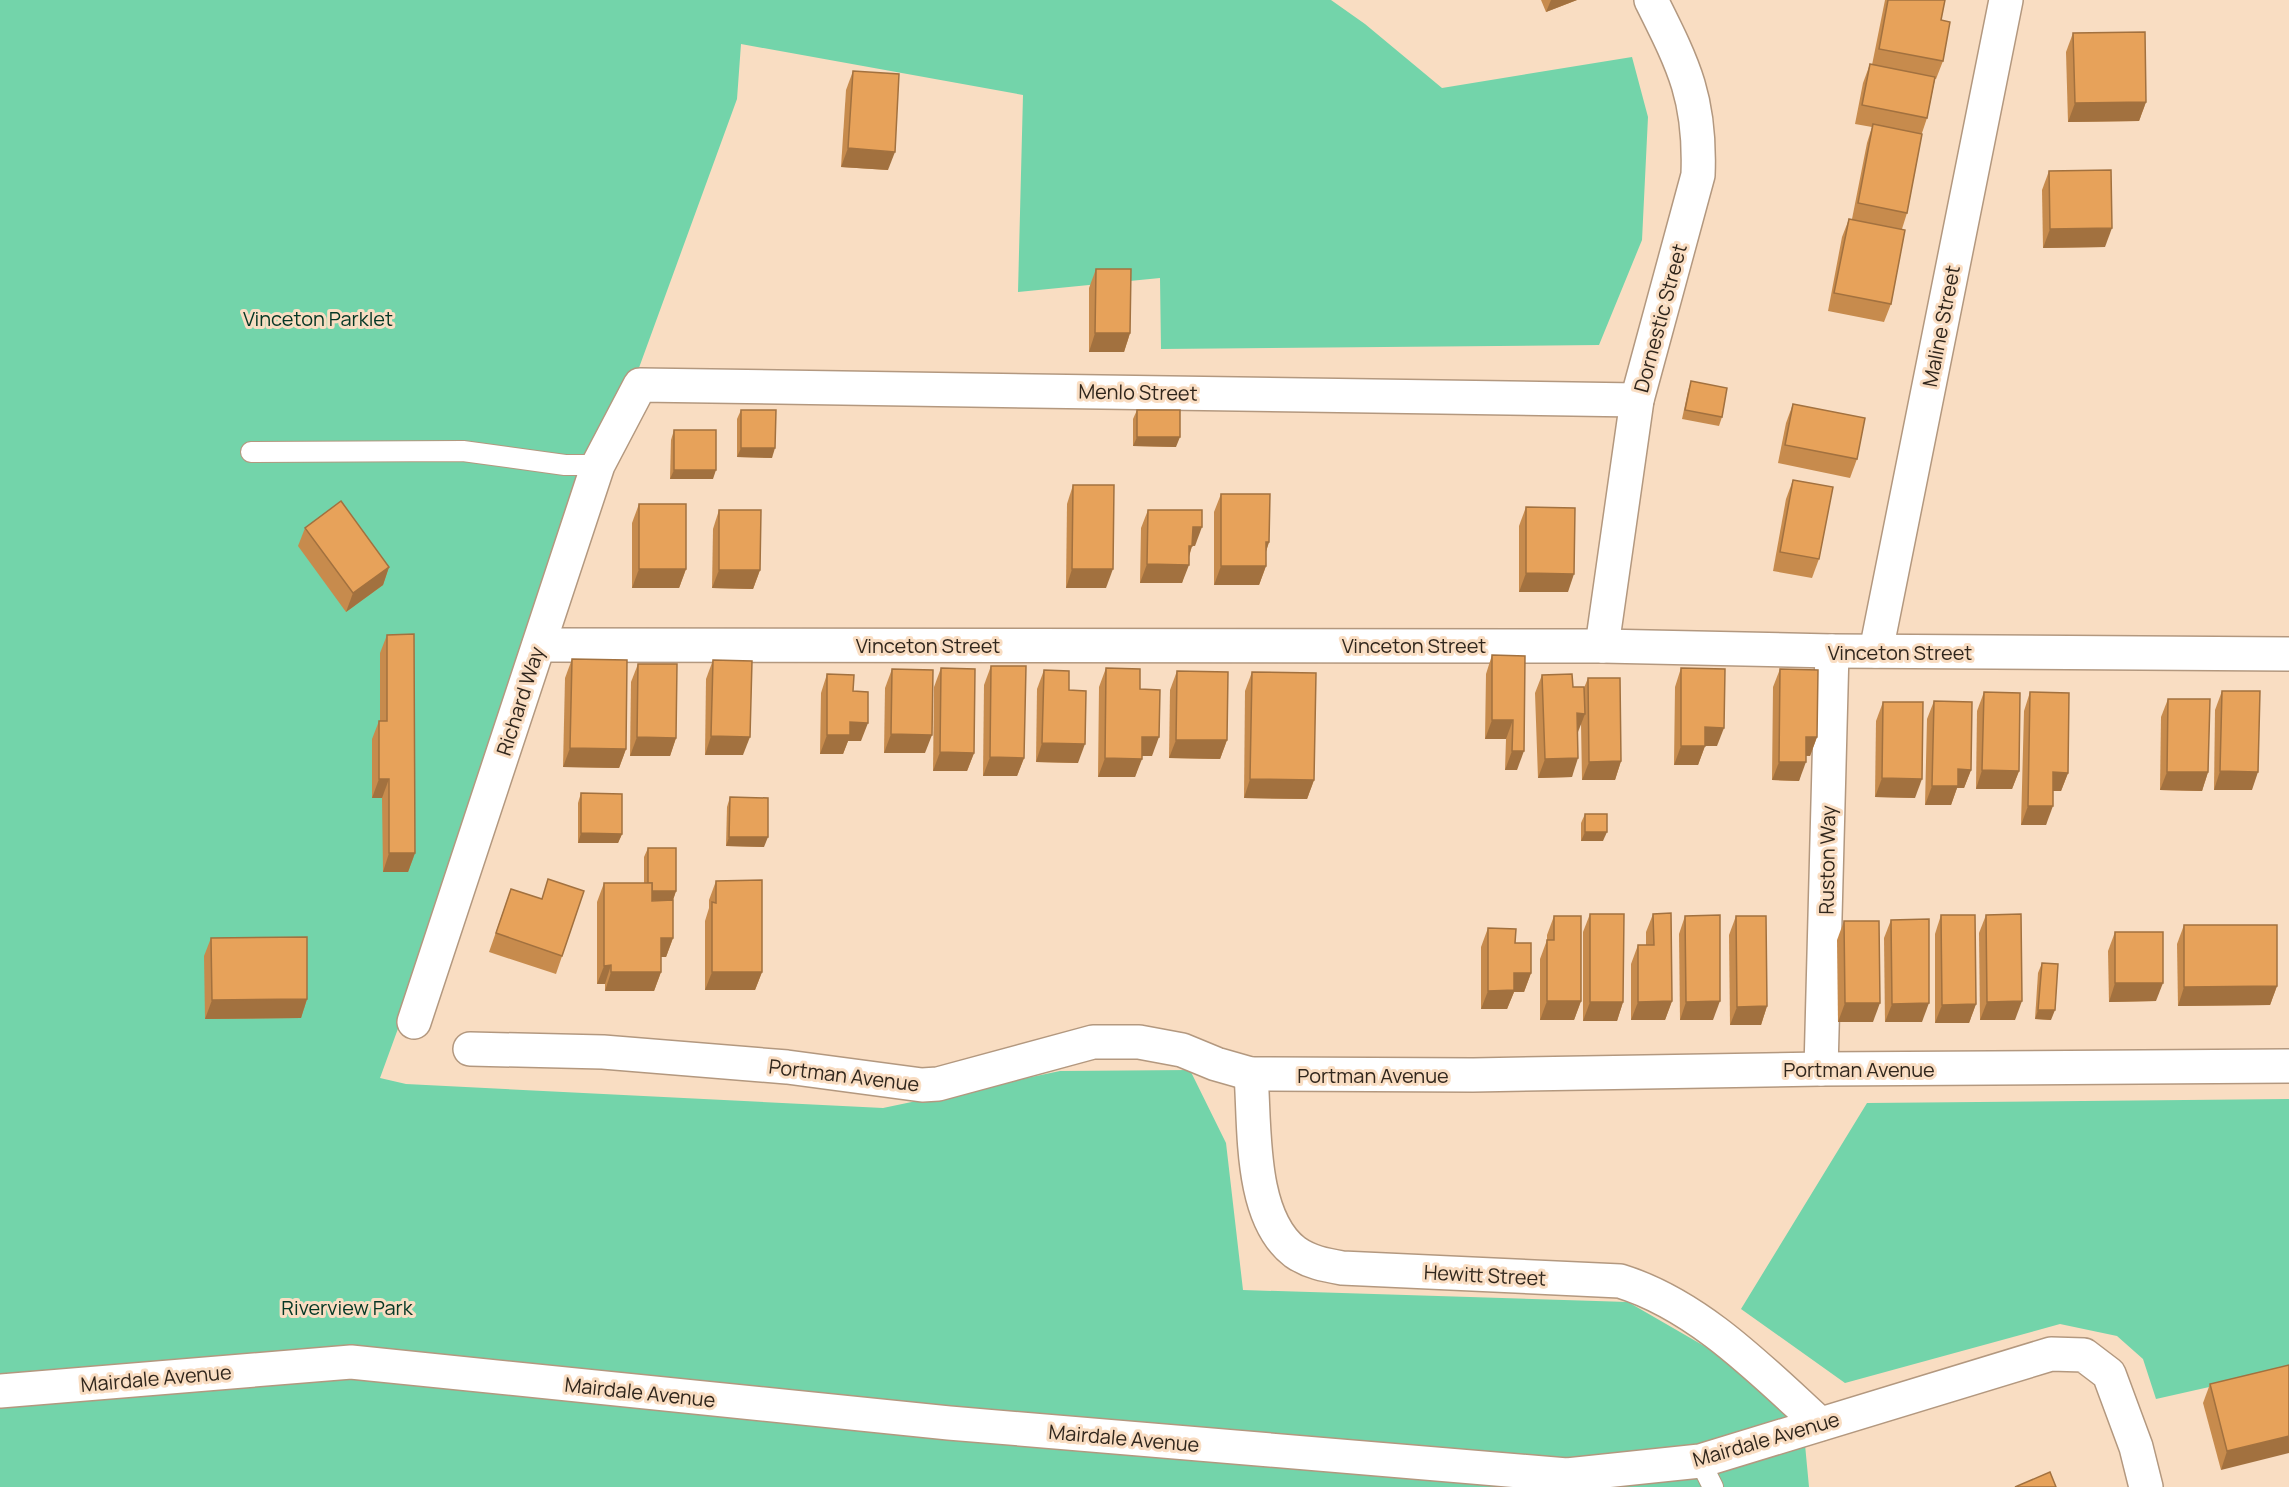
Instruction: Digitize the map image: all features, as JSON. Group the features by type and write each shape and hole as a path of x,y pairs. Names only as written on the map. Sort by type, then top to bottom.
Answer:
{"street":[{"name":"Dornestic Street","path":"1602,645 1637,400 1698,175 1699,142 1689,81 1651,0"},
{"name":"Maline Street","path":"1876,651 2006,0"},
{"name":"Menlo Street","path":"640,385 1637,400"},
{"name":"Richard Way","path":"414,1022 598,465 640,385"},
{"name":"Vinceton Street","path":"539,645 1602,645 1832,651 2289,654"},
{"name":"Ruston Way","path":"1821,1069 1832,651"},
{"name":"Portman Avenue","path":"470,1049 615,1053 787,1068 922,1085 938,1084 1093,1042 1139,1042 1182,1050 1216,1064 1251,1074 1473,1075 1821,1069 2289,1066"},
{"name":"Hewitt Street","path":"1251,1074 1259,1189 1266,1214 1279,1236 1294,1251 1316,1263 1342,1268 1620,1281 1645,1289 1674,1304 1711,1330 1769,1377 1820,1424"},
{"name":"Mairdale Avenue","path":"0,1391 351,1362 949,1423 1567,1475 1707,1474 1820,1424 2020,1362 2051,1354 2084,1355 2109,1374 2136,1447 2146,1487"}],"lane":[{"path":"251,452 463,451 565,465 598,465"}],"green space":[{"path":"0,0 1331,0 1365,24 1442,88 1632,57 1648,117 1642,240 1599,345 1161,349 1160,278 1018,292 1023,95 741,44 737,99 380,1078 406,1084 883,1108 1060,1071 1190,1070 1226,1143 1243,1290 1628,1302 1801,1402 1809,1487 0,1487"},
{"path":"2289,1099 2289,1369 2156,1399 2143,1359 2117,1336 2060,1324 1845,1383 1741,1309 1867,1103"}],"building":[{"path":"1888,0 1945,0 1941,20 1950,22 1943,61 1879,49"},
{"path":"2145,32 2146,102 2075,103 2073,33"},
{"path":"1870,64 1935,77 1927,118 1862,105"},
{"path":"853,71 899,74 895,152 848,148"},
{"path":"1873,124 1922,134 1907,213 1858,203"},
{"path":"2111,170 2112,228 2050,229 2049,171"},
{"path":"1849,219 1905,230 1891,304 1834,293"},
{"path":"1096,269 1131,269 1130,333 1095,333"},
{"path":"1691,381 1727,388 1722,417 1685,410"},
{"path":"1793,404 1865,418 1857,459 1785,445"},
{"path":"741,410 776,410 775,448 741,448"},
{"path":"1137,410 1180,410 1180,437 1137,437"},
{"path":"674,430 716,430 716,470 674,470"},
{"path":"1793,480 1833,487 1819,559 1780,552"},
{"path":"1073,485 1114,485 1113,569 1072,569"},
{"path":"1221,494 1270,494 1266,566 1221,566"},
{"path":"341,501 389,567 353,593 305,528"},
{"path":"639,504 686,504 686,569 639,569"},
{"path":"1526,507 1575,508 1574,574 1526,573"},
{"path":"719,510 761,510 760,570 719,570"},
{"path":"1148,510 1202,510 1202,527 1193,527 1192,546 1189,546 1189,565 1147,564"},
{"path":"414,634 415,853 389,853 389,779 379,779 379,721 387,721 387,635"},
{"path":"1492,655 1525,656 1524,751 1512,751 1513,720 1492,720"},
{"path":"572,659 627,660 626,749 570,748"},
{"path":"713,660 752,661 750,737 711,736"},
{"path":"638,664 677,664 676,738 637,737"},
{"path":"991,666 1026,666 1024,758 990,757"},
{"path":"941,668 975,669 974,753 940,752"},
{"path":"1106,668 1140,669 1140,689 1160,690 1159,737 1142,737 1142,759 1105,758"},
{"path":"1681,668 1725,669 1724,728 1705,727 1705,746 1681,746"},
{"path":"892,669 933,670 932,735 891,734"},
{"path":"1780,669 1818,670 1817,737 1806,737 1806,762 1779,762"},
{"path":"1044,670 1069,671 1069,690 1086,691 1085,744 1042,743"},
{"path":"1177,671 1228,672 1227,740 1176,740"},
{"path":"1252,672 1316,673 1314,780 1250,779"},
{"path":"827,674 854,675 853,691 868,692 868,723 850,722 850,735 827,735"},
{"path":"1572,674 1573,687 1584,687 1585,714 1577,713 1578,758 1545,759 1542,675"},
{"path":"1588,678 1620,678 1621,761 1589,762"},
{"path":"2222,691 2260,691 2258,772 2220,771"},
{"path":"1984,692 2020,693 2019,771 1982,770"},
{"path":"2030,692 2069,693 2068,773 2053,772 2053,806 2028,806"},
{"path":"2168,699 2210,699 2208,772 2167,772"},
{"path":"1934,701 1972,702 1971,770 1958,769 1958,786 1932,786"},
{"path":"1883,702 1923,702 1922,779 1882,778"},
{"path":"581,793 622,794 622,834 581,833"},
{"path":"730,797 768,798 768,837 729,837"},
{"path":"1585,814 1607,814 1607,832 1585,832"},
{"path":"648,848 676,848 676,891 652,891 652,883 648,883"},
{"path":"548,879 584,891 562,956 496,933 511,889 542,899"},
{"path":"762,880 762,972 712,972 712,902 716,903 716,881"},
{"path":"604,883 652,883 652,901 673,900 673,938 661,938 661,972 611,972 611,965 604,966"},
{"path":"1671,913 1672,1001 1638,1002 1638,945 1654,945 1653,914"},
{"path":"1590,914 1624,914 1623,1002 1590,1002"},
{"path":"2021,914 2022,1001 1987,1002 1986,915"},
{"path":"1720,915 1720,1001 1686,1002 1685,916"},
{"path":"1941,915 1975,915 1976,1004 1942,1005"},
{"path":"1554,916 1581,916 1581,1001 1547,1001 1547,940 1554,940"},
{"path":"1736,916 1766,916 1767,1006 1737,1007"},
{"path":"1929,919 1929,1003 1892,1004 1891,920"},
{"path":"1844,921 1879,921 1880,1003 1845,1003"},
{"path":"2184,925 2277,925 2277,986 2184,987"},
{"path":"1488,928 1516,929 1515,943 1531,943 1531,973 1514,973 1514,990 1488,991"},
{"path":"2115,932 2163,932 2163,983 2115,983"},
{"path":"307,937 307,999 212,1000 211,938"},
{"path":"2042,963 2058,964 2055,1010 2038,1010"},
{"path":"2289,1365 2289,1436 2227,1451 2210,1384"},
{"path":"2050,1472 2056,1487 2015,1487"}],"park label":[{"name":"Vinceton Parklet","path":"318,318"},
{"name":"Riverview Park","path":"347,1307"}]}
